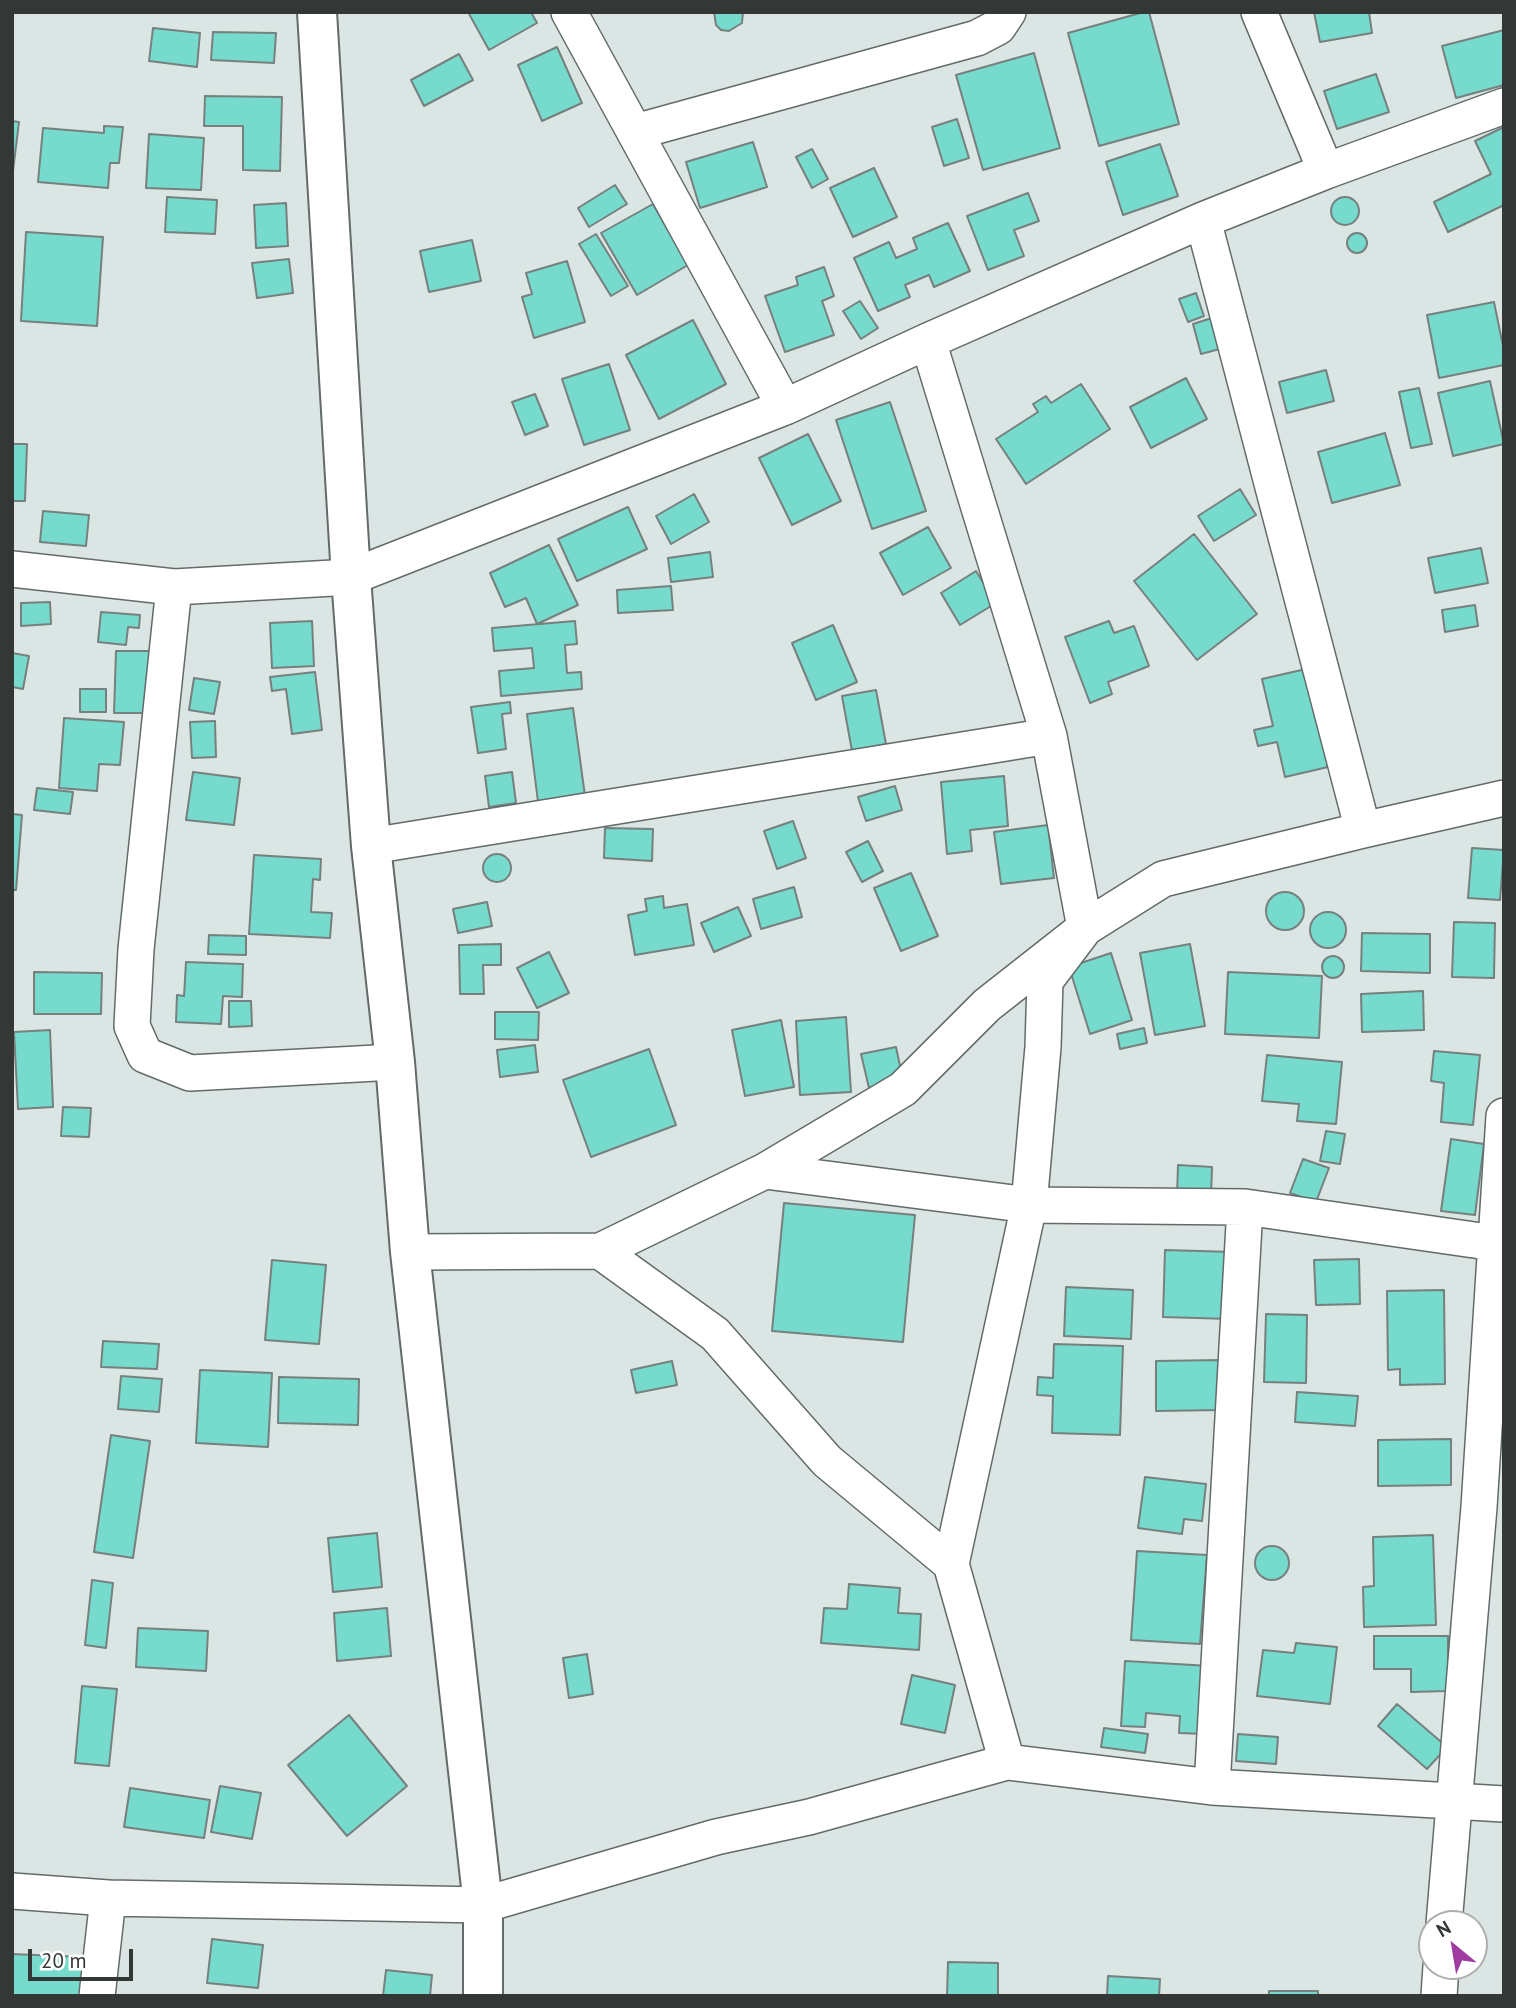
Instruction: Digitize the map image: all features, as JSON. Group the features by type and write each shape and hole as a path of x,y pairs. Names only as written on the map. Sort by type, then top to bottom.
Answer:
{"main road":[{"path":"317,12 351,577 372,846 395,1062 410,1252 484,1905 483,1996"}],"street":[{"path":"569,12 785,407"},
{"path":"635,132 977,38 998,27 1007,12"},
{"path":"1259,12 1326,171"},
{"path":"12,569 174,587 351,577 785,407 1203,220 1326,171 1504,106"},
{"path":"1203,220 1363,830"},
{"path":"928,341 1049,736 1085,928 1045,981 1044,1047 1029,1205 951,1564 1007,1762"},
{"path":"174,587 136,949 132,1026 145,1055 190,1073 395,1062"},
{"path":"372,846 1049,736"},
{"path":"410,1252 600,1251 765,1171 903,1089 987,1005 1085,928 1163,880 1504,798"},
{"path":"1445,1910 1454,1800 1491,1507 1495,1243 1504,1116"},
{"path":"765,1171 1029,1205 1245,1208 1495,1243"},
{"path":"1212,1787 1245,1208"},
{"path":"600,1251 715,1334 827,1461 951,1564"},
{"path":"12,1891 108,1898 484,1905 716,1837 809,1817 1007,1762 1212,1787 1504,1804"},
{"path":"97,1996 108,1898"}],"building":[{"path":"468,12 531,12 537,23 489,50"},
{"path":"714,12 743,12 742,23 729,31 721,30 716,25"},
{"path":"1149,12 1179,124 1099,146 1068,33"},
{"path":"1314,12 1369,12 1372,33 1320,42"},
{"path":"153,28 200,33 197,67 149,61"},
{"path":"1504,30 1504,85 1456,98 1442,46"},
{"path":"213,32 276,33 274,63 211,60"},
{"path":"557,47 582,103 542,121 518,65"},
{"path":"1034,53 1060,148 983,170 956,75"},
{"path":"459,54 473,80 424,106 411,80"},
{"path":"1376,74 1389,112 1337,129 1324,91"},
{"path":"205,96 282,97 280,171 243,170 243,126 204,126"},
{"path":"957,119 969,158 944,166 932,127"},
{"path":"12,121 19,122 12,179"},
{"path":"104,126 123,127 119,163 110,163 108,188 38,182 43,128 104,133"},
{"path":"1504,127 1504,205 1448,232 1434,202 1491,174 1475,141"},
{"path":"149,134 204,138 201,190 146,188"},
{"path":"753,142 767,187 700,208 686,162"},
{"path":"1160,144 1178,196 1123,215 1106,162"},
{"path":"812,149 828,179 812,188 796,157"},
{"path":"874,168 897,217 853,237 830,188"},
{"path":"615,185 627,204 589,227 578,208"},
{"path":"1028,193 1039,221 1014,230 1024,256 988,270 967,216"},
{"path":"167,197 217,200 215,234 165,232"},
{"path":"1345,197 1355,201 1359,211 1355,221 1345,225 1335,221 1331,211 1335,201"},
{"path":"286,203 288,246 256,248 254,205"},
{"path":"653,204 688,265 637,295 601,233"},
{"path":"948,223 970,271 934,287 929,275 905,285 910,297 878,311 854,258 889,242 896,258 917,249 913,238"},
{"path":"26,232 103,237 97,326 21,321"},
{"path":"1353,233 1361,233 1367,243 1361,253 1353,253 1347,247 1347,239"},
{"path":"596,234 628,286 611,296 579,244"},
{"path":"472,240 481,281 429,292 420,251"},
{"path":"289,259 293,293 257,298 252,263"},
{"path":"567,261 585,322 534,338 522,297 532,294 526,273"},
{"path":"824,267 834,296 822,301 834,335 785,352 765,296 798,285 796,277"},
{"path":"1196,293 1204,316 1188,322 1179,299"},
{"path":"860,301 878,328 861,339 843,311"},
{"path":"1494,302 1504,351 1504,365 1439,378 1427,315"},
{"path":"1218,316 1227,347 1201,354 1193,324"},
{"path":"693,320 726,384 659,419 626,355"},
{"path":"609,364 630,430 584,445 562,379"},
{"path":"1326,370 1334,401 1287,413 1279,382"},
{"path":"1186,378 1207,419 1151,448 1130,407"},
{"path":"1490,381 1504,444 1453,456 1438,393"},
{"path":"1081,384 1110,429 1026,484 996,439 1038,412 1033,404 1046,396 1051,403"},
{"path":"1419,388 1432,444 1411,448 1399,392"},
{"path":"535,394 548,426 525,435 512,402"},
{"path":"890,402 926,511 872,529 836,420"},
{"path":"1385,433 1400,485 1332,503 1318,452"},
{"path":"808,434 841,501 792,525 759,458"},
{"path":"12,444 27,444 25,501 12,501"},
{"path":"1240,489 1256,515 1214,541 1198,516"},
{"path":"694,494 709,522 671,544 656,516"},
{"path":"628,507 647,549 577,581 558,539"},
{"path":"43,511 89,515 86,546 40,542"},
{"path":"928,527 951,568 903,595 880,553"},
{"path":"1194,534 1257,614 1197,660 1134,581"},
{"path":"549,545 578,605 537,624 526,598 505,607 490,573"},
{"path":"1481,548 1488,583 1435,593 1428,558"},
{"path":"710,552 713,577 671,582 668,558"},
{"path":"976,571 996,603 960,625 941,593"},
{"path":"671,586 673,610 618,613 617,590"},
{"path":"50,602 51,624 21,626 21,603"},
{"path":"1475,605 1478,626 1445,632 1442,610"},
{"path":"101,612 140,615 139,628 128,627 126,645 98,642"},
{"path":"312,621 314,666 272,668 270,623"},
{"path":"575,621 577,644 565,645 567,673 581,672 582,689 501,696 499,671 534,668 532,648 494,651 492,628"},
{"path":"1109,621 1114,633 1134,626 1149,666 1108,682 1112,694 1090,703 1065,637"},
{"path":"833,625 857,682 816,700 792,643"},
{"path":"116,651 152,651 150,713 114,713"},
{"path":"12,653 29,656 23,689 12,687"},
{"path":"1306,669 1328,767 1285,777 1277,742 1258,746 1254,730 1273,726 1262,679"},
{"path":"315,672 322,730 292,734 286,689 272,691 270,677"},
{"path":"194,678 220,682 214,714 189,710"},
{"path":"80,689 106,689 106,712 80,712"},
{"path":"876,690 886,744 852,751 842,696"},
{"path":"510,702 511,713 502,714 506,749 478,753 471,707"},
{"path":"573,708 585,796 538,802 527,714"},
{"path":"64,718 124,722 120,765 99,764 97,791 59,788"},
{"path":"215,721 216,757 192,758 190,722"},
{"path":"193,772 240,778 234,825 186,820"},
{"path":"512,772 516,803 489,807 485,776"},
{"path":"1004,776 1008,826 970,830 972,851 947,854 941,782"},
{"path":"895,786 902,810 866,821 858,797"},
{"path":"37,788 73,792 70,814 34,810"},
{"path":"12,814 22,815 16,890 12,890"},
{"path":"793,821 806,858 777,869 764,831"},
{"path":"1048,825 1054,878 1001,884 994,832"},
{"path":"605,828 653,829 652,861 604,858"},
{"path":"868,841 883,871 862,882 846,852"},
{"path":"1472,848 1504,850 1500,900 1468,898"},
{"path":"497,854 507,858 511,868 507,878 497,882 487,878 483,868 487,858"},
{"path":"254,855 321,859 320,880 313,879 311,912 332,913 330,938 249,934"},
{"path":"911,873 938,936 901,951 874,888"},
{"path":"794,887 802,917 761,929 753,899"},
{"path":"1285,892 1298,898 1304,911 1298,924 1285,930 1272,924 1266,911 1272,898"},
{"path":"663,896 664,908 687,904 694,945 635,955 628,915 647,911 645,899"},
{"path":"487,902 492,926 458,933 453,909"},
{"path":"738,907 751,936 714,952 701,923"},
{"path":"1328,912 1341,917 1346,930 1341,943 1328,948 1315,943 1310,930 1315,917"},
{"path":"1454,922 1495,923 1494,978 1452,977"},
{"path":"1362,933 1430,934 1430,973 1361,971"},
{"path":"209,935 246,936 246,955 208,954"},
{"path":"501,944 501,965 483,965 484,994 460,994 459,945"},
{"path":"1190,944 1205,1026 1155,1035 1140,953"},
{"path":"549,952 569,993 537,1008 517,968"},
{"path":"1111,953 1132,1020 1090,1034 1069,967"},
{"path":"1333,956 1341,959 1344,967 1341,975 1333,978 1325,975 1322,967 1325,959"},
{"path":"186,962 243,964 242,997 223,996 221,1024 176,1022 177,995 184,996"},
{"path":"34,972 102,973 101,1014 34,1014"},
{"path":"1228,972 1322,976 1319,1038 1225,1034"},
{"path":"1423,991 1424,1030 1362,1032 1361,994"},
{"path":"229,1001 251,1001 252,1026 229,1027"},
{"path":"495,1012 539,1012 538,1040 495,1039"},
{"path":"846,1017 851,1092 800,1095 796,1021"},
{"path":"781,1020 794,1087 745,1096 732,1030"},
{"path":"1144,1028 1147,1043 1120,1049 1117,1034"},
{"path":"50,1030 53,1107 18,1109 14,1032"},
{"path":"535,1045 538,1072 500,1077 497,1050"},
{"path":"896,1047 903,1080 869,1088 861,1054"},
{"path":"649,1049 676,1125 591,1157 563,1080"},
{"path":"1434,1051 1480,1055 1473,1125 1441,1122 1444,1083 1431,1081"},
{"path":"1267,1055 1342,1062 1336,1124 1297,1121 1299,1104 1262,1101"},
{"path":"63,1107 91,1108 89,1137 61,1136"},
{"path":"1326,1131 1345,1134 1340,1164 1320,1161"},
{"path":"1451,1139 1484,1144 1475,1215 1441,1211"},
{"path":"1303,1159 1329,1168 1316,1202 1290,1193"},
{"path":"1178,1165 1212,1167 1211,1198 1177,1197"},
{"path":"784,1203 915,1215 903,1342 772,1331"},
{"path":"1165,1250 1233,1252 1230,1319 1163,1317"},
{"path":"1359,1259 1360,1304 1316,1305 1314,1260"},
{"path":"272,1260 326,1265 319,1344 265,1340"},
{"path":"1066,1287 1133,1290 1131,1339 1064,1336"},
{"path":"1444,1290 1445,1384 1400,1385 1400,1369 1388,1370 1387,1291"},
{"path":"1266,1314 1307,1315 1306,1383 1264,1382"},
{"path":"103,1341 159,1344 157,1369 101,1367"},
{"path":"1054,1344 1123,1346 1120,1435 1052,1433 1053,1396 1037,1395 1038,1377 1053,1378"},
{"path":"1221,1360 1221,1410 1156,1411 1156,1361"},
{"path":"672,1361 677,1385 636,1393 631,1370"},
{"path":"200,1370 272,1373 268,1447 196,1443"},
{"path":"121,1376 162,1379 159,1412 118,1409"},
{"path":"279,1377 359,1379 358,1425 278,1423"},
{"path":"1297,1392 1358,1396 1355,1426 1295,1422"},
{"path":"111,1435 150,1441 133,1558 94,1552"},
{"path":"1451,1439 1451,1485 1378,1486 1378,1440"},
{"path":"1145,1477 1206,1484 1202,1521 1184,1519 1182,1534 1138,1528"},
{"path":"377,1533 382,1587 333,1592 328,1538"},
{"path":"1433,1535 1436,1625 1364,1627 1363,1587 1374,1586 1373,1537"},
{"path":"1272,1546 1284,1551 1289,1563 1284,1575 1272,1580 1260,1575 1255,1563 1260,1551"},
{"path":"1137,1551 1207,1555 1200,1644 1131,1640"},
{"path":"92,1580 113,1583 106,1648 85,1645"},
{"path":"849,1584 900,1588 898,1613 921,1614 919,1650 821,1643 824,1608 847,1609"},
{"path":"387,1608 391,1656 337,1661 334,1613"},
{"path":"138,1628 208,1631 206,1671 136,1667"},
{"path":"1374,1636 1448,1636 1448,1691 1411,1692 1411,1669 1374,1669"},
{"path":"1296,1643 1337,1647 1330,1704 1257,1696 1263,1650 1294,1653"},
{"path":"587,1654 593,1694 569,1698 563,1658"},
{"path":"1125,1661 1210,1666 1206,1734 1179,1733 1180,1716 1146,1713 1145,1727 1121,1726"},
{"path":"912,1675 955,1685 945,1733 901,1724"},
{"path":"82,1686 117,1689 109,1766 75,1763"},
{"path":"1397,1704 1447,1747 1427,1769 1378,1726"},
{"path":"349,1715 407,1786 347,1836 288,1765"},
{"path":"1104,1728 1148,1734 1145,1753 1101,1747"},
{"path":"1238,1734 1278,1737 1276,1764 1236,1761"},
{"path":"220,1786 261,1793 252,1839 211,1832"},
{"path":"130,1788 210,1800 204,1838 124,1827"},
{"path":"212,1939 263,1945 258,1988 207,1983"},
{"path":"12,1954 84,1957 81,1996 12,1996"},
{"path":"948,1962 998,1963 998,1996 947,1996"},
{"path":"386,1970 432,1975 430,1996 383,1996"},
{"path":"1108,1976 1160,1979 1159,1996 1107,1996"},
{"path":"1269,1991 1318,1991 1318,1996 1269,1996"}]}
